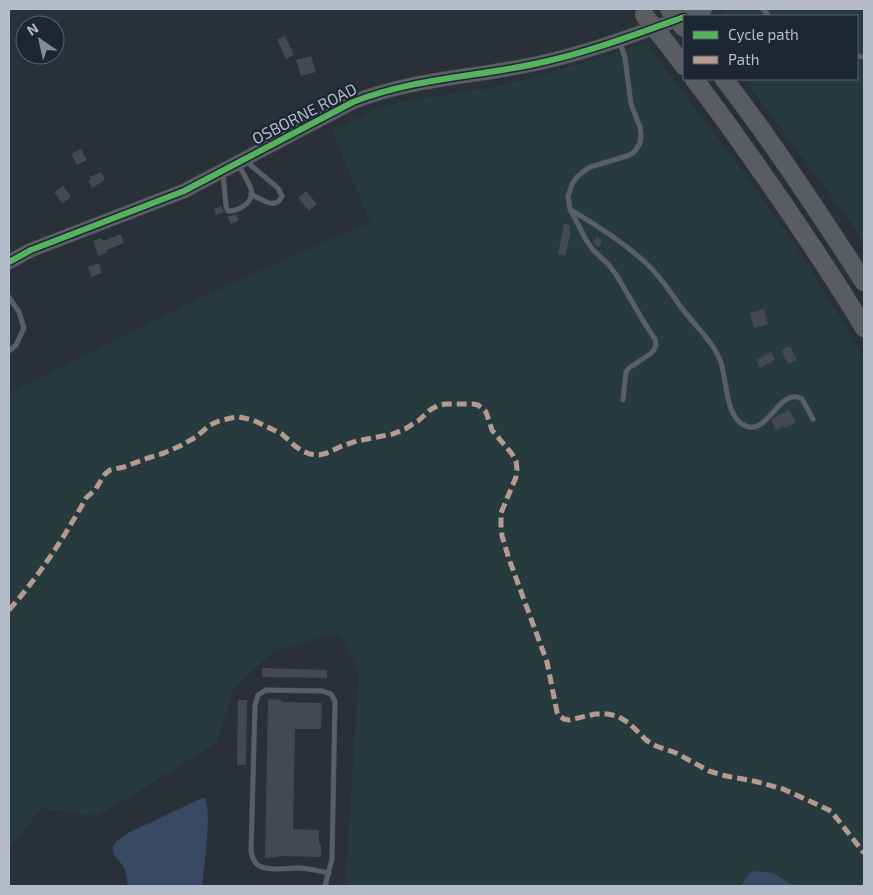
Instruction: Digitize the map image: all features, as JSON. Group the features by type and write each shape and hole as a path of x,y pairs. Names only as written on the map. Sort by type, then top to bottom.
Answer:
{"highway":[{"path":"669,9 683,27"},
{"path":"642,12 683,65"},
{"path":"695,80 786,208 864,328"},
{"path":"725,80 754,117 864,282"}],"street":[{"name":"OSBORNE ROAD","path":"688,15 705,9"},
{"name":"OSBORNE ROAD","path":"9,262 31,250 184,191 353,102 368,96 417,83 539,63 620,41 683,17"}],"lane":[{"path":"620,41 625,58 631,104 640,127 640,143 633,153 627,156 584,170 577,176 569,191 568,204 586,240 617,276 656,345 650,354 626,372 623,400"},
{"path":"241,161 278,188 282,196 276,203 269,204 251,194"},
{"path":"223,170 228,211 240,209 246,205 251,194 241,161"},
{"path":"570,209 628,248 661,279 714,348 722,367 728,400 741,423 757,426 770,417 782,402 794,396 802,399 813,419"},
{"path":"9,297 19,312 24,328 16,345 9,352"},
{"path":"325,886 329,873 332,859 335,701 330,694 322,691 266,690 258,695 255,705 251,852 253,859 261,867 298,868 329,873"}],"green space":[{"path":"729,9 864,9 864,245 850,221 745,80 858,80 858,15 718,15"},
{"path":"646,43 745,174 797,248 864,360 864,886 345,886 359,672 339,633 275,650 233,689 217,743 98,816 42,808 9,849 9,393 208,294 370,222 332,131 379,107 503,86"}],"water":[{"path":"205,798 208,816 202,886 128,886 124,868 113,852 115,843 126,834"},
{"path":"752,871 773,873 796,886 741,886"}],"building":[{"path":"285,36 294,55 286,59 277,39"},
{"path":"311,56 316,72 301,76 296,60"},
{"path":"81,149 87,160 77,165 71,154"},
{"path":"101,172 105,180 92,188 88,181 91,179 90,177"},
{"path":"63,186 71,197 62,203 54,192"},
{"path":"306,191 317,204 309,211 298,198"},
{"path":"221,206 224,212 216,215 214,209"},
{"path":"236,214 239,220 231,224 227,217"},
{"path":"564,224 570,225 569,231 571,232 565,256 558,254"},
{"path":"121,234 124,243 98,256 93,241 101,238 103,241"},
{"path":"597,237 602,241 599,247 593,243"},
{"path":"99,263 102,273 91,277 88,267"},
{"path":"764,309 768,324 754,328 750,313"},
{"path":"790,346 797,360 788,364 781,350"},
{"path":"771,352 775,360 760,368 756,360"},
{"path":"789,410 796,422 776,430 771,420"},
{"path":"262,668 327,670 327,678 262,677"},
{"path":"268,699 281,700 282,702 322,703 321,729 295,729 293,829 319,830 321,857 278,856 265,858"},
{"path":"238,700 247,700 246,765 237,765"}],"marked path":[{"path":"9,610 41,570 86,498 95,490 105,474 110,470 124,467 180,446 219,421 239,417 253,420 282,434 302,451 319,455 357,441 393,434 418,421 437,406 445,404 478,405 486,412 492,430 516,461 516,477 501,513 502,536 547,662 559,716 569,720 595,714 617,716 629,723 646,740 656,746 676,753 709,771 783,789 831,811 864,853"}],"cycle path":[{"path":"9,262 31,250 184,191 353,102 376,94 422,83 516,68 558,59 683,17"}]}
